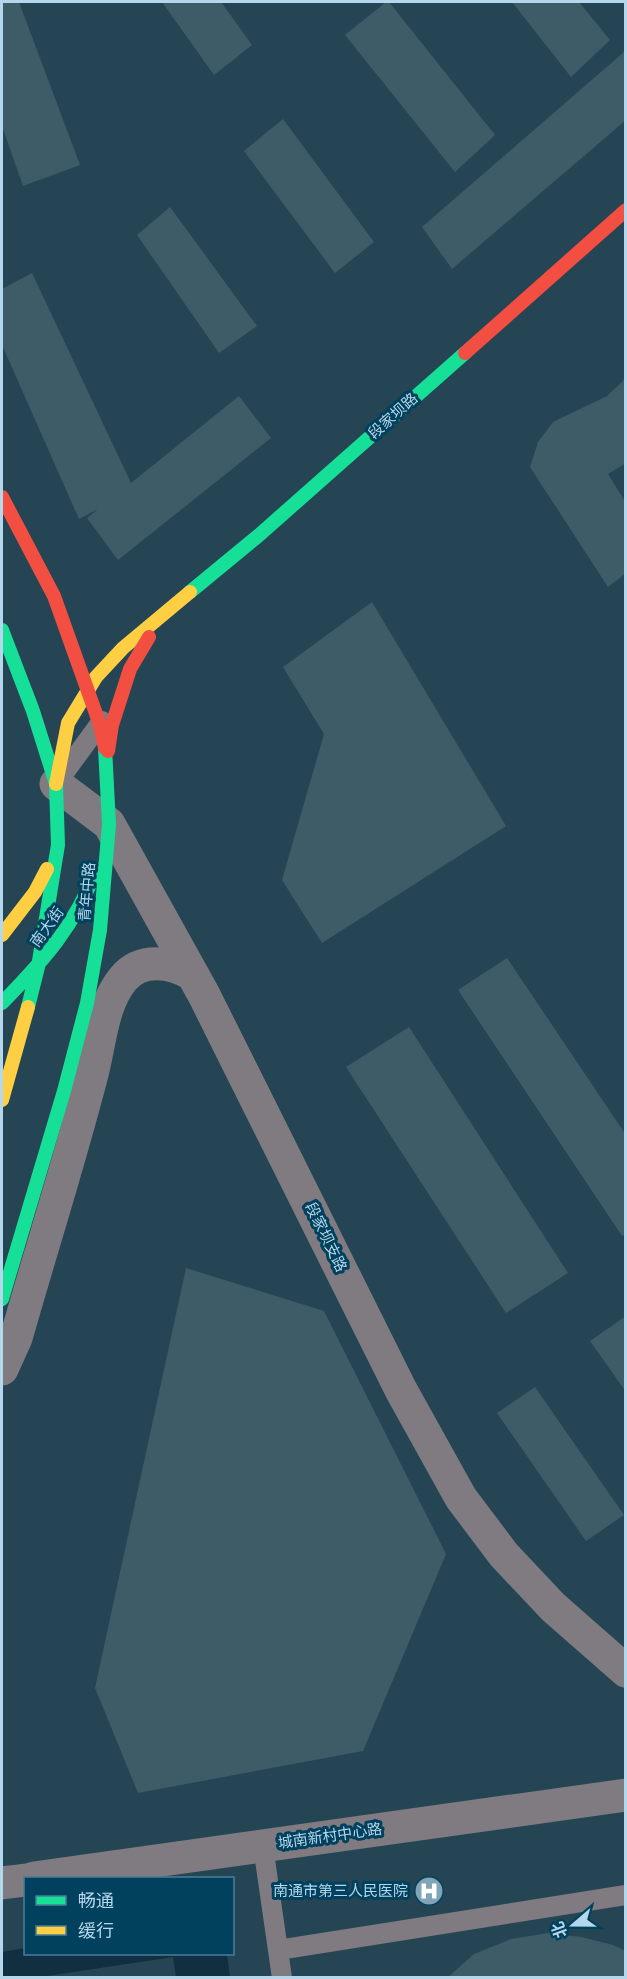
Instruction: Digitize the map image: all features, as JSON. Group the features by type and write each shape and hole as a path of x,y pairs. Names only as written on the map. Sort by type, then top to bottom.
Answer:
{"main road":[{"name":"段家坝路","path":"56,784 68,723 96,677 123,648 258,536 626,210"},
{"name":"青年中路","path":"2,497 54,596 100,726 107,756 110,824 100,930 87,1003 64,1090 2,1299"},
{"name":"段家坝路","path":"107,756 112,725 130,669 158,619"},
{"path":"2,630 33,711 56,784 58,845 38,967 21,1038 2,1100"},
{"name":"南大街","path":"2,1003 62,939 89,892 110,824"},
{"name":"南大街","path":"2,934 35,892 58,845"}],"street":[{"name":"段家坝支路","path":"56,784 110,824 194,975 310,1203 401,1390 461,1498 504,1555 553,1606 626,1671"},
{"path":"2,1369 19,1327 92,1074 111,999 123,978 139,967 153,963 179,966 194,975"},
{"name":"城南新村中心路","path":"41,1877 610,1797 626,1784"},
{"path":"2,1883 24,1880"}],"lane":[{"name":"段家坝路","path":"56,784 100,726 122,664 158,619"},
{"path":"263,1846 282,1977"},
{"path":"278,1950 626,1894"}],"water":[{"path":"24,1948 24,1955 227,1955 230,1977 176,1977 173,1957 46,1977 2,1977 2,1952"}],"building":[{"path":"2,2 19,2 80,165 23,186 2,126"},
{"path":"162,2 221,2 252,45 214,75"},
{"path":"386,2 389,2 495,135 455,172 345,35"},
{"path":"512,2 579,2 610,40 571,77"},
{"path":"624,52 626,120 452,269 422,227"},
{"path":"283,119 374,242 335,273 244,151"},
{"path":"170,207 257,326 219,353 137,235"},
{"path":"32,273 131,483 239,396 271,438 118,560 87,518 98,509 79,519 2,345 2,289"},
{"path":"626,375 626,463 608,474 626,503 626,573 608,587 530,467 538,442 553,422 607,396 623,381"},
{"path":"372,602 506,826 322,943 282,880 324,734 283,667"},
{"path":"507,958 626,1135 626,1234 622,1236 458,990"},
{"path":"409,1027 568,1273 506,1313 346,1067"},
{"path":"186,1268 324,1311 446,1554 363,1751 138,1793 95,1688"},
{"path":"626,1316 626,1392 590,1341"},
{"path":"535,1387 624,1515 586,1541 497,1413"},
{"path":"548,1933 581,1937 613,1945 626,1951 626,1978 447,1978 474,1954 511,1939"}],"traffic: fast":[{"path":"190,592 258,536 465,353"},
{"path":"2,630 33,711 56,784 58,845 38,967 28,1007"},
{"path":"2,1299 64,1091 87,1003 100,930 109,824 105,748"},
{"path":"2,1003 57,941 79,908 96,869"}],"traffic: slow":[{"path":"56,784 68,723 96,677 123,648 190,592"},
{"path":"2,935 35,892 47,869"},
{"path":"2,1100 28,1007"}],"traffic: jam":[{"path":"465,353 626,210"},
{"path":"2,497 54,596 100,725 105,748"},
{"path":"108,751 112,725 130,669 149,637"}],"place":[{"name":"南通市第三人民医院","path":"429,1891"}]}
